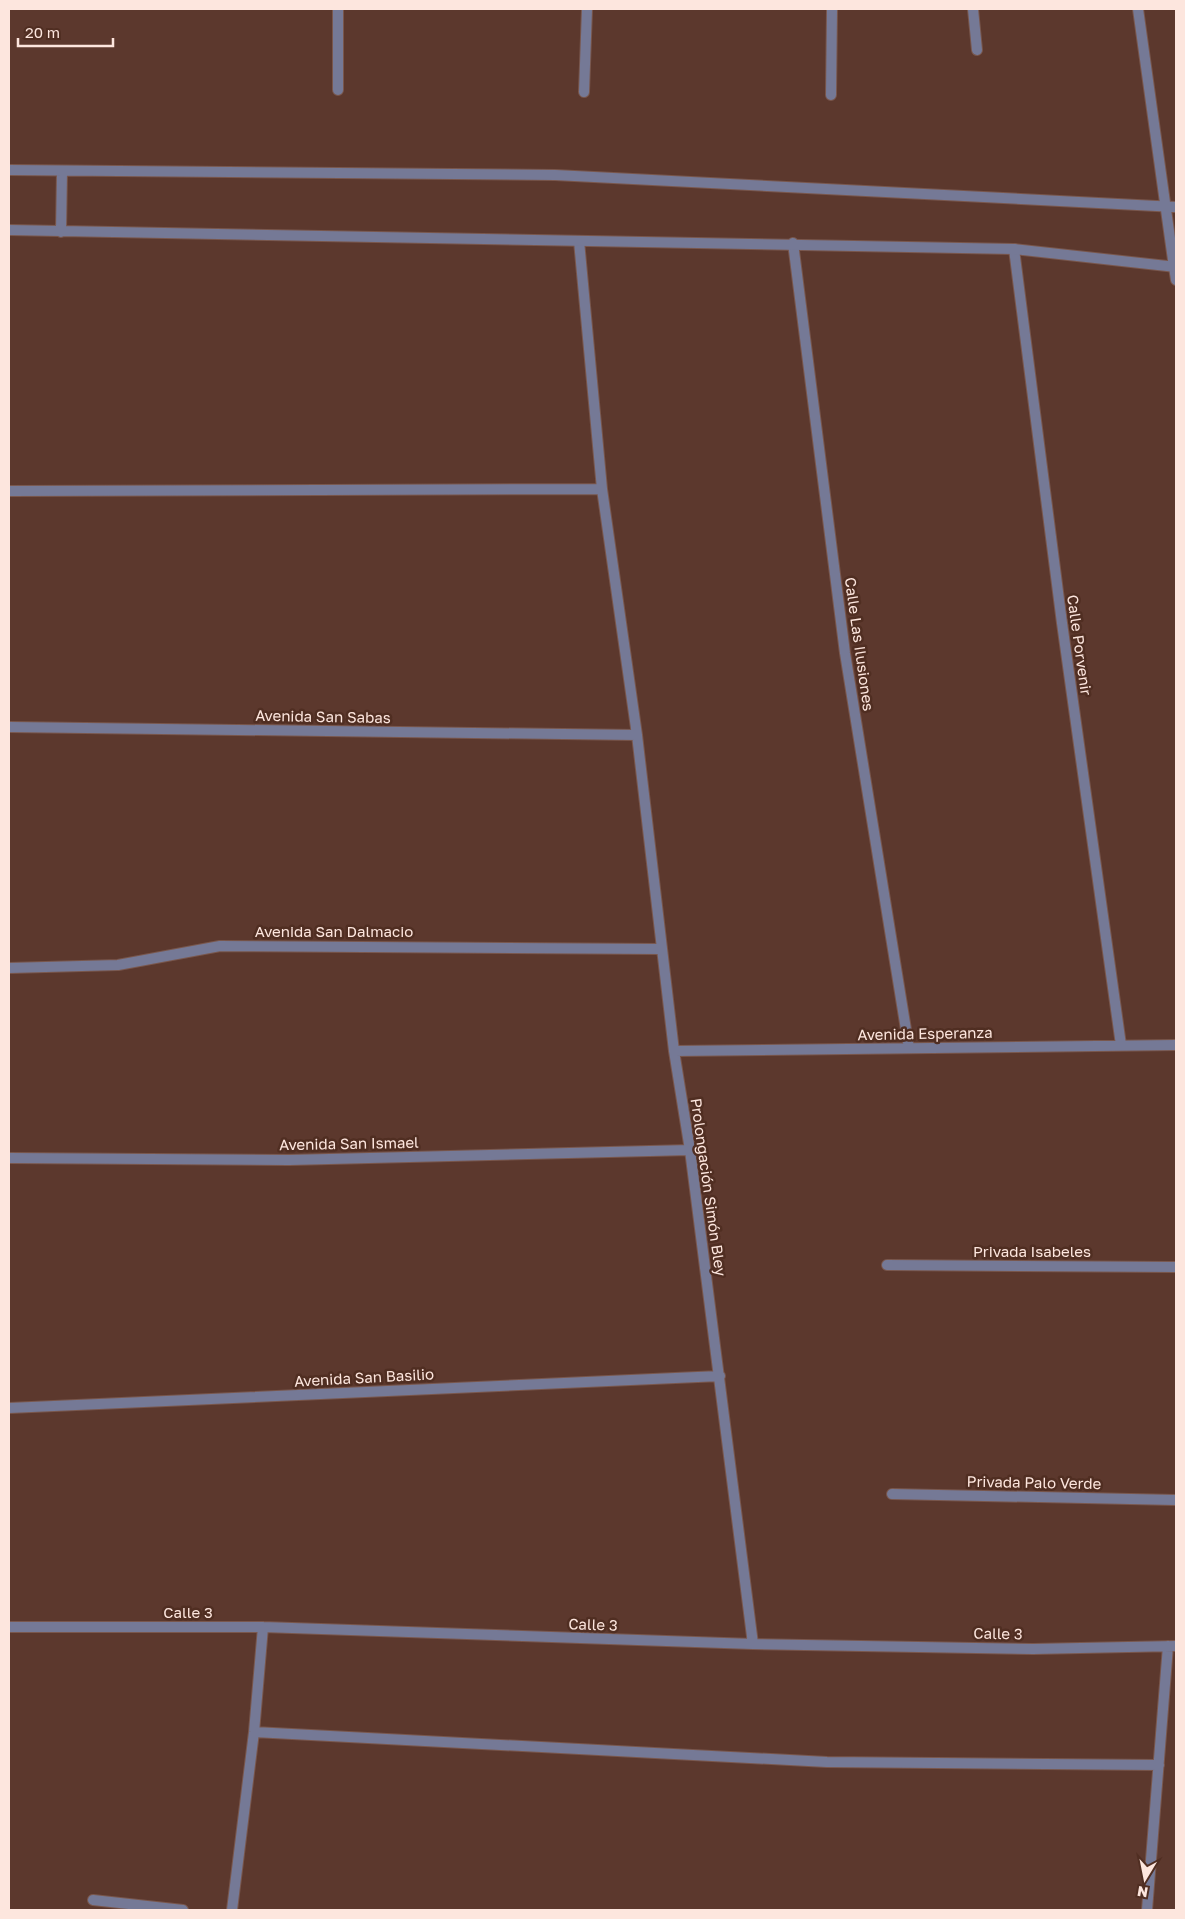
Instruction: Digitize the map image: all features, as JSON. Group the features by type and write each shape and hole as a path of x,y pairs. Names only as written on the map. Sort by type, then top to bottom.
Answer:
{"street":[{"path":"338,9 338,90"},
{"path":"584,92 587,9"},
{"path":"831,95 832,9"},
{"path":"973,9 977,50"},
{"path":"1138,9 1164,206 1176,280"},
{"path":"9,170 555,176 1176,207"},
{"path":"61,232 62,171"},
{"path":"9,230 579,241 793,243 1014,249 1175,267"},
{"name":"Prolongación Simón Bley","path":"579,241 602,489 637,735 674,1051 690,1150 753,1644"},
{"name":"Calle Las Ilusiones","path":"793,243 845,653 909,1048"},
{"name":"Calle Porvenir","path":"1014,249 1062,623 1122,1045"},
{"path":"9,491 602,489"},
{"name":"Avenida San Sabas","path":"9,727 637,735"},
{"name":"Avenida San Dalmacio","path":"9,968 118,965 220,946 661,949"},
{"name":"Avenida Esperanza","path":"674,1051 1176,1045"},
{"name":"Avenida San Ismael","path":"9,1158 289,1160 690,1150"},
{"name":"Privada Isabeles","path":"887,1265 1176,1267"},
{"name":"Avenida San Basilio","path":"9,1408 720,1376"},
{"name":"Privada Palo Verde","path":"892,1494 1176,1500"},
{"name":"Calle 3","path":"9,1627 263,1627 753,1644 1033,1649 1172,1646"},
{"path":"232,1910 254,1732 263,1627"},
{"path":"1147,1910 1159,1765 1172,1646"},
{"path":"254,1732 827,1762 1159,1765"},
{"path":"93,1900 183,1910"}]}
